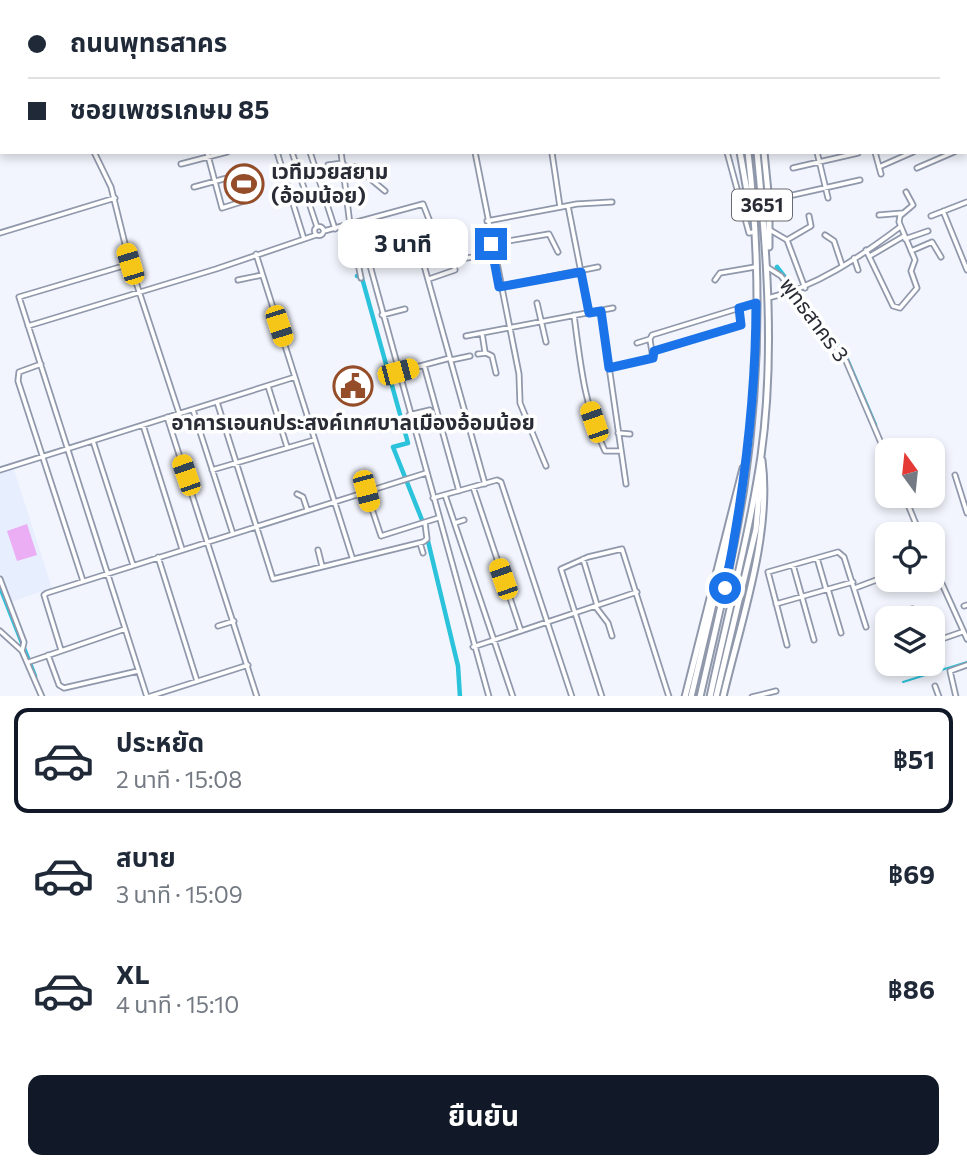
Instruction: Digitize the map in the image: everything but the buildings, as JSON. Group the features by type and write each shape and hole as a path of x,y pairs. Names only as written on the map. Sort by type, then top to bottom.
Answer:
{"main road":[{"path":"740,154 752,231"},
{"name":"3651","path":"701,696 737,528 754,388 756,303 748,154"},
{"name":"3651","path":"710,696 747,536 761,454 768,298 757,154"},
{"path":"764,154 770,230 767,258"},
{"path":"691,696 716,602 748,451"},
{"path":"685,696 748,451"},
{"path":"716,696 756,529 761,454"},
{"path":"723,696 760,532 765,488 761,454"}],"street":[{"path":"95,154 114,198 130,264 179,413"},
{"path":"278,154 304,239"},
{"path":"293,154 317,234"},
{"path":"311,154 335,229"},
{"path":"341,154 350,225 361,278"},
{"path":"475,154 507,328 519,374 518,396 547,466"},
{"path":"552,154 560,207"},
{"path":"728,154 752,231"},
{"path":"817,154 828,198"},
{"path":"793,168 854,154"},
{"path":"875,154 881,174"},
{"path":"879,167 908,154"},
{"path":"917,168 949,154"},
{"path":"181,164 208,155 222,208 241,202"},
{"path":"328,165 356,167 385,191"},
{"path":"194,187 253,171"},
{"path":"793,195 860,180"},
{"path":"866,250 893,306 898,308 917,288 911,271 916,263 898,218 913,203 906,192"},
{"path":"0,233 114,198"},
{"path":"487,221 560,207 612,202"},
{"path":"930,216 967,202"},
{"path":"28,326 216,269 324,231 423,204 432,227"},
{"path":"568,206 589,313"},
{"path":"943,211 967,270"},
{"path":"879,215 903,213"},
{"path":"787,240 811,226 809,216"},
{"path":"358,222 473,647 489,696"},
{"path":"364,247 444,225 454,271 429,279"},
{"path":"317,227 324,231"},
{"path":"768,298 804,289 900,227"},
{"path":"770,230 787,240 804,289"},
{"path":"870,256 904,237 928,231"},
{"path":"415,233 485,484"},
{"path":"491,244 549,234 558,252"},
{"path":"825,235 834,241 842,265"},
{"path":"887,237 893,242"},
{"path":"911,251 932,242 941,257"},
{"path":"256,254 352,558"},
{"path":"453,260 493,254"},
{"path":"853,258 858,270"},
{"path":"130,264 20,295 28,326 147,696 248,665"},
{"path":"499,287 598,267"},
{"path":"715,280 717,274 755,267"},
{"name":"พุทธสาคร 3","path":"767,267 776,271 846,361 879,438"},
{"path":"239,280 262,275"},
{"path":"537,303 546,342"},
{"path":"637,343 650,339 652,335 756,303"},
{"path":"654,351 741,325 739,308"},
{"path":"382,315 405,309"},
{"path":"466,336 613,309"},
{"path":"601,311 626,484"},
{"path":"574,316 586,397 600,440 605,451 621,451"},
{"path":"482,333 486,353"},
{"path":"609,368 653,358 650,339"},
{"path":"478,354 486,353 492,356 496,373"},
{"path":"398,372 470,356"},
{"path":"41,364 16,375 83,580"},
{"path":"424,365 459,491"},
{"path":"0,470 296,377"},
{"path":"268,386 287,448"},
{"path":"217,402 273,579 352,558 380,555 420,543 427,539 425,523"},
{"path":"193,410 233,534"},
{"path":"409,415 430,410"},
{"path":"167,417 257,696"},
{"path":"143,425 183,550"},
{"path":"618,433 630,434"},
{"path":"212,470 315,440"},
{"path":"93,441 133,565"},
{"path":"61,650 44,596 83,580 425,473"},
{"path":"955,475 967,513"},
{"path":"433,498 501,482 572,696"},
{"path":"472,487 521,631"},
{"path":"366,491 381,536 438,518"},
{"path":"297,494 303,497 307,509"},
{"path":"446,495 513,696"},
{"path":"455,523 464,520"},
{"path":"420,543 423,553"},
{"path":"602,696 561,569 583,559 622,549 638,592 669,696"},
{"path":"318,550 322,566"},
{"path":"788,645 768,572 817,558 840,553 854,585 866,627"},
{"path":"158,557 197,681"},
{"path":"817,558 841,633"},
{"path":"583,559 596,606 608,623 612,636"},
{"path":"793,565 814,640"},
{"path":"0,579 1,593 24,642 22,651"},
{"path":"776,604 827,589 875,579"},
{"path":"473,647 638,592"},
{"path":"943,592 967,639"},
{"path":"218,626 234,621"},
{"path":"29,662 125,629"},
{"path":"0,631 22,651 42,696"},
{"path":"945,638 962,632"},
{"path":"48,655 59,685 64,688 138,671"},
{"path":"956,696 950,671 967,665"},
{"path":"935,686 939,696"},
{"path":"752,696 776,691"}],"shaded area":[{"path":"13,467 52,588 8,603 0,577 0,472"},
{"path":"27,524 37,555 17,561 7,531"}],"waterway":[{"path":"777,267 845,355 875,425"},
{"path":"357,276 362,278 408,443 393,447 424,525"},
{"path":"427,537 458,666 460,696"},
{"path":"0,587 35,676"},
{"path":"903,682 967,662"}],"place":[{"name":"เวทีมวยสยาม (อ้อมน้อย)","path":"244,184"},
{"name":"อาคารเอนกประสงค์เทศบาลเมืองอ้อมน้อย","path":"353,386"}],"route":[{"path":"491,244 499,287 581,272 589,313 601,311 609,368 653,358 654,351 741,325 739,308 756,303 752,415 741,505 725,588"}]}
